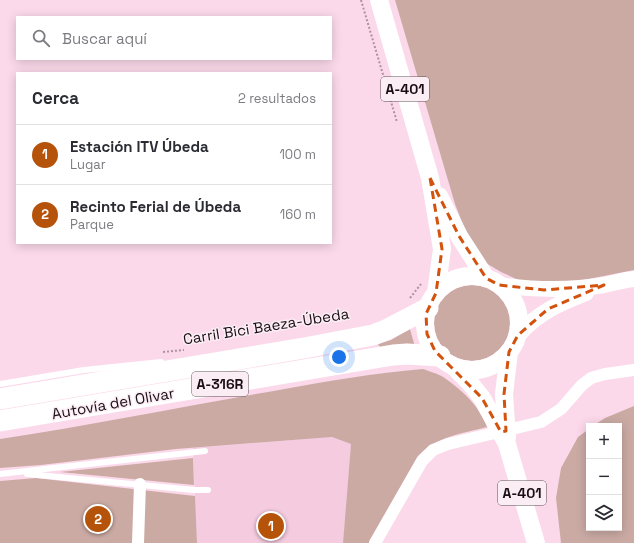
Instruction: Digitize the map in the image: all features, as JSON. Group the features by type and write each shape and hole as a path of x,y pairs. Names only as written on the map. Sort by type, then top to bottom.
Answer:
{"highway":[{"name":"Autovía del Olivar","path":"0,399 373,335 386,330 429,295"},
{"name":"Autovía del Olivar","path":"0,421 393,355 407,354 446,361"}],"main road":[{"name":"A-401","path":"379,0 430,178 442,249 429,295 425,321 427,334 432,346 470,383 482,398 507,444 536,543"},
{"name":"A-401","path":"430,178 459,236 493,281 510,294 516,307 519,321 518,335 514,344 509,352 497,363 482,369 466,369 446,361"},
{"path":"429,295 459,278 473,276 493,281"},
{"name":"A-401","path":"507,444 504,394 509,352"}],"street":[{"path":"493,281 544,290 604,285 634,278"},
{"path":"518,335 548,309 604,285"},
{"path":"376,543 422,461 433,450 439,447 547,420 591,378 605,374 634,370"},
{"path":"138,543 140,484"}],"lane":[{"path":"183,362 220,361"},
{"path":"0,384 84,370 168,362"},
{"path":"0,474 205,450"},
{"path":"16,473 194,490 208,490"}],"path":[{"path":"361,0 398,127"},
{"path":"407,301 414,295 429,295"},
{"name":"Carril Bici Baeza-Úbeda","path":"159,353 189,350"}],"highlighted area":[{"path":"430,178 459,236 486,278 499,285 544,290 604,285 548,309 518,335 509,352 504,394 506,431 501,432 482,398 435,351 427,334 426,314 436,293 442,249"}],"shaded area":[{"path":"395,0 634,0 634,270 558,285 523,282 486,263 471,245 455,204"},
{"path":"472,285 486,288 499,296 507,309 510,323 507,337 499,350 486,358 472,361 458,358 445,350 437,337 434,323 437,309 445,296 458,288"},
{"path":"410,329 415,347 380,347 378,344 391,340"},
{"path":"423,369 441,376 458,388 476,406 487,427 441,440 425,449 418,456 369,543 343,543 351,444 332,437 176,449 41,465 0,468 0,439 105,422 333,380"},
{"path":"634,406 634,543 561,543 556,498 561,468 578,437 586,431 586,531 622,531 622,423 598,423 605,418"},
{"path":"332,437 351,444 343,543 197,543 193,448"},
{"path":"193,458 194,485 60,472"},
{"path":"36,478 195,496 197,543 0,543 0,481"}],"place":[{"name":"Recinto Ferial de Úbeda","path":"98,519"},
{"name":"Estación ITV Úbeda","path":"271,526"}]}
